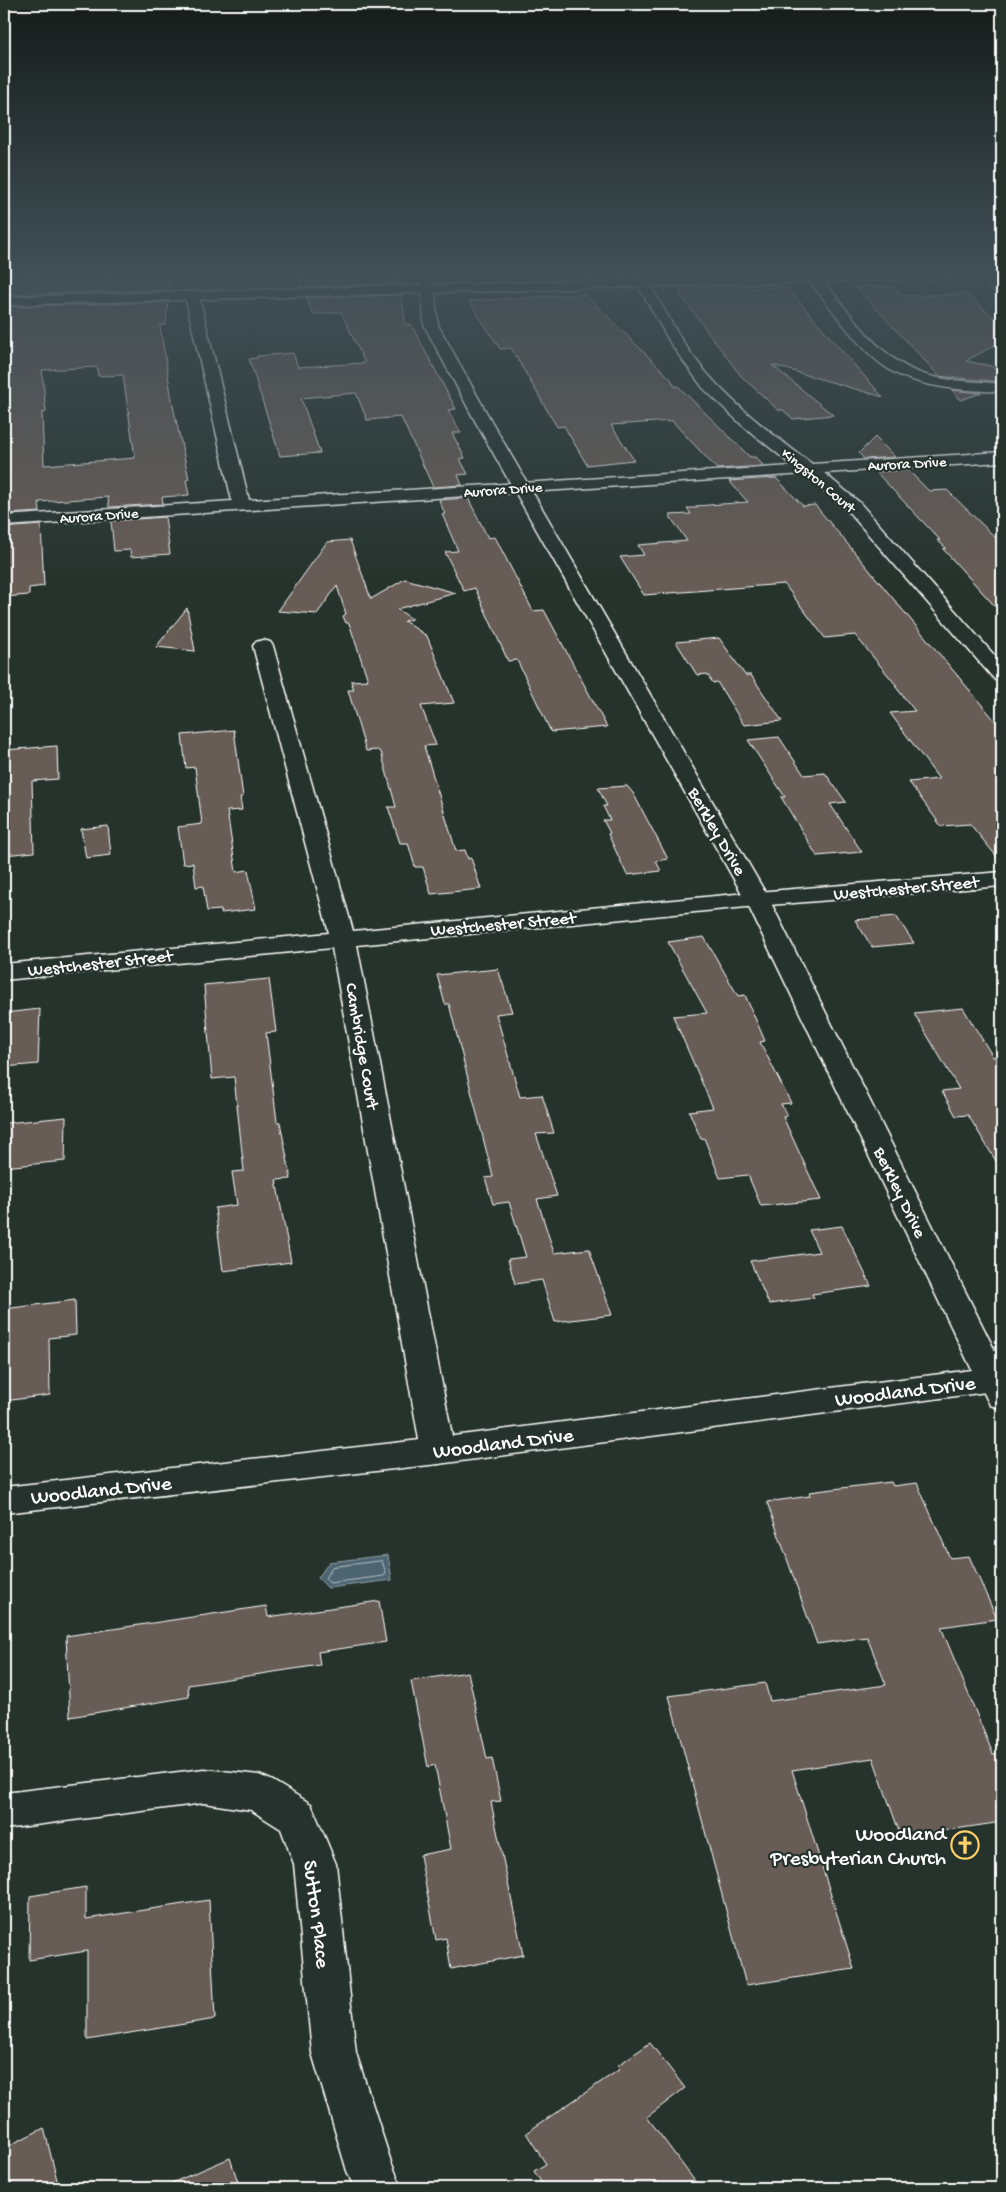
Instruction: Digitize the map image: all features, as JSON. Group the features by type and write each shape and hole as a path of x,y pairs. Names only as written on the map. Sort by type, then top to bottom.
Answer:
{"street":[{"path":"211,376 242,506"},
{"name":"Berkley Drive","path":"460,376 757,899 999,1385"},
{"name":"Kingston Court","path":"703,376 746,419 853,506 1002,676"},
{"path":"924,376 938,381 1002,388"},
{"name":"Aurora Drive","path":"4,521 1002,457"},
{"name":"Cambridge Court","path":"263,646 343,938 438,1451"},
{"name":"Westchester Street","path":"4,972 757,899 1002,879"},
{"name":"Woodland Drive","path":"4,1500 999,1385"},
{"name":"Sutton Place","path":"4,1811 204,1786 259,1792 297,1818 315,1864 334,2053 370,2171 379,2188"}],"water":[{"path":"388,1555 392,1580 328,1588 318,1578 329,1562"}],"building":[{"path":"6,376 43,376 46,412 42,413 44,465 135,458 123,376 168,376 189,479 186,480 189,495 162,497 163,504 109,507 108,497 39,502 40,512 6,514 4,378"},
{"path":"255,376 439,376 456,409 448,410 461,433 452,433 465,458 460,459 468,474 458,475 462,485 433,487 401,417 367,420 356,393 301,398 320,453 280,456"},
{"path":"527,376 668,376 675,387 678,386 750,457 755,457 764,466 717,469 672,421 611,425 634,460 587,465 564,426 557,427"},
{"path":"741,376 786,376 833,415 793,419 783,410 778,410"},
{"path":"811,376 864,376 883,397"},
{"path":"942,376 1002,376 1002,382"},
{"path":"952,390 960,391 981,393 961,400"},
{"path":"875,437 895,457 864,459 859,453"},
{"path":"908,470 929,491 947,490 1002,544 1002,614 943,549 946,548 937,540 940,540 876,472"},
{"path":"776,478 803,506 815,505 1002,729 1002,863 970,824 941,826 909,782 939,779 890,713 915,711 855,635 825,638 784,584 644,595 620,557 644,555 638,545 687,541 669,515 691,514 687,508 697,508 696,506 748,502 729,481"},
{"path":"468,498 488,538 495,537 533,611 544,610 607,727 551,732 517,660 508,661 475,588 464,591 445,552 458,551 442,514 445,514 439,500"},
{"path":"165,517 170,554 131,557 130,550 114,551 111,521"},
{"path":"41,525 44,586 29,588 29,595 4,597 4,528"},
{"path":"350,540 371,599 405,579 456,593 397,609 412,619 404,621 427,636 454,703 421,706 436,745 424,746 456,851 465,850 468,859 471,858 481,889 431,894 423,867 415,867 408,843 400,843 388,807 396,807 381,752 377,750 366,751 348,690 354,690 351,681 368,680 349,623 346,623 343,616 346,614 337,586 317,614 278,611 327,542"},
{"path":"187,608 195,651 156,647"},
{"path":"719,638 745,675 751,675 782,721 744,725 717,682 713,683 707,674 697,675 676,642"},
{"path":"234,730 243,797 240,797 242,810 227,811 236,872 248,870 256,909 221,913 221,910 207,911 203,886 196,887 193,863 183,864 178,827 202,824 195,767 186,768 182,735"},
{"path":"779,737 804,775 825,773 846,802 830,804 862,852 817,856 781,797 785,797 748,740"},
{"path":"57,746 58,779 32,781 34,852 4,855 4,750"},
{"path":"627,786 633,793 668,859 656,861 661,871 627,875 608,834 610,833 603,820 610,820 603,806 607,806 598,788"},
{"path":"108,826 111,855 86,858 81,829"},
{"path":"896,916 914,943 872,947 855,920"},
{"path":"704,937 738,996 745,995 765,1041 760,1042 791,1103 781,1104 787,1116 783,1117 821,1200 761,1206 748,1175 720,1178 704,1138 701,1139 689,1111 713,1108 673,1016 707,1013 668,942"},
{"path":"498,969 512,1012 496,1014 520,1097 542,1095 554,1133 536,1134 557,1196 537,1199 554,1253 589,1249 612,1315 555,1322 542,1280 515,1284 508,1259 526,1257 509,1202 493,1204 485,1178 493,1177 449,1004 445,1004 437,975"},
{"path":"269,979 276,1032 266,1033 277,1122 280,1122 291,1179 276,1180 291,1262 223,1271 215,1208 237,1205 232,1172 244,1171 234,1077 212,1079 204,985"},
{"path":"963,1008 993,1057 1002,1056 1002,1171 968,1115 956,1116 942,1091 959,1089 914,1013"},
{"path":"40,1009 38,1064 4,1067 4,1013"},
{"path":"66,1117 65,1161 4,1167 4,1129 6,1128 6,1123"},
{"path":"842,1226 871,1286 812,1294 814,1298 769,1304 750,1261 819,1252 809,1230"},
{"path":"75,1300 76,1335 49,1338 50,1395 4,1401 4,1309"},
{"path":"891,1482 893,1486 917,1483 950,1558 969,1556 997,1619 941,1627 993,1754 1002,1753 1002,1822 901,1837 873,1758 792,1770 854,1969 746,1985 669,1696 765,1683 770,1701 886,1685 867,1637 817,1644 767,1502 810,1496 809,1492"},
{"path":"379,1601 386,1642 318,1652 320,1665 188,1685 189,1697 70,1717 66,1636 266,1606 268,1617"},
{"path":"468,1672 487,1759 492,1758 501,1801 491,1802 523,1955 451,1969 446,1938 436,1940 420,1855 451,1849 435,1765 428,1767 411,1681"},
{"path":"86,1887 86,1919 209,1900 215,2019 87,2040 87,1951 29,1960 30,1896"},
{"path":"650,2043 685,2088 647,2117 700,2188 545,2188 534,2171 546,2164 526,2133 620,2069 617,2066"},
{"path":"44,2128 59,2188 4,2188 4,2148"},
{"path":"230,2158 240,2188 160,2188"}],"place":[{"name":"Woodland Presbyterian Church","path":"965,1845"}]}
